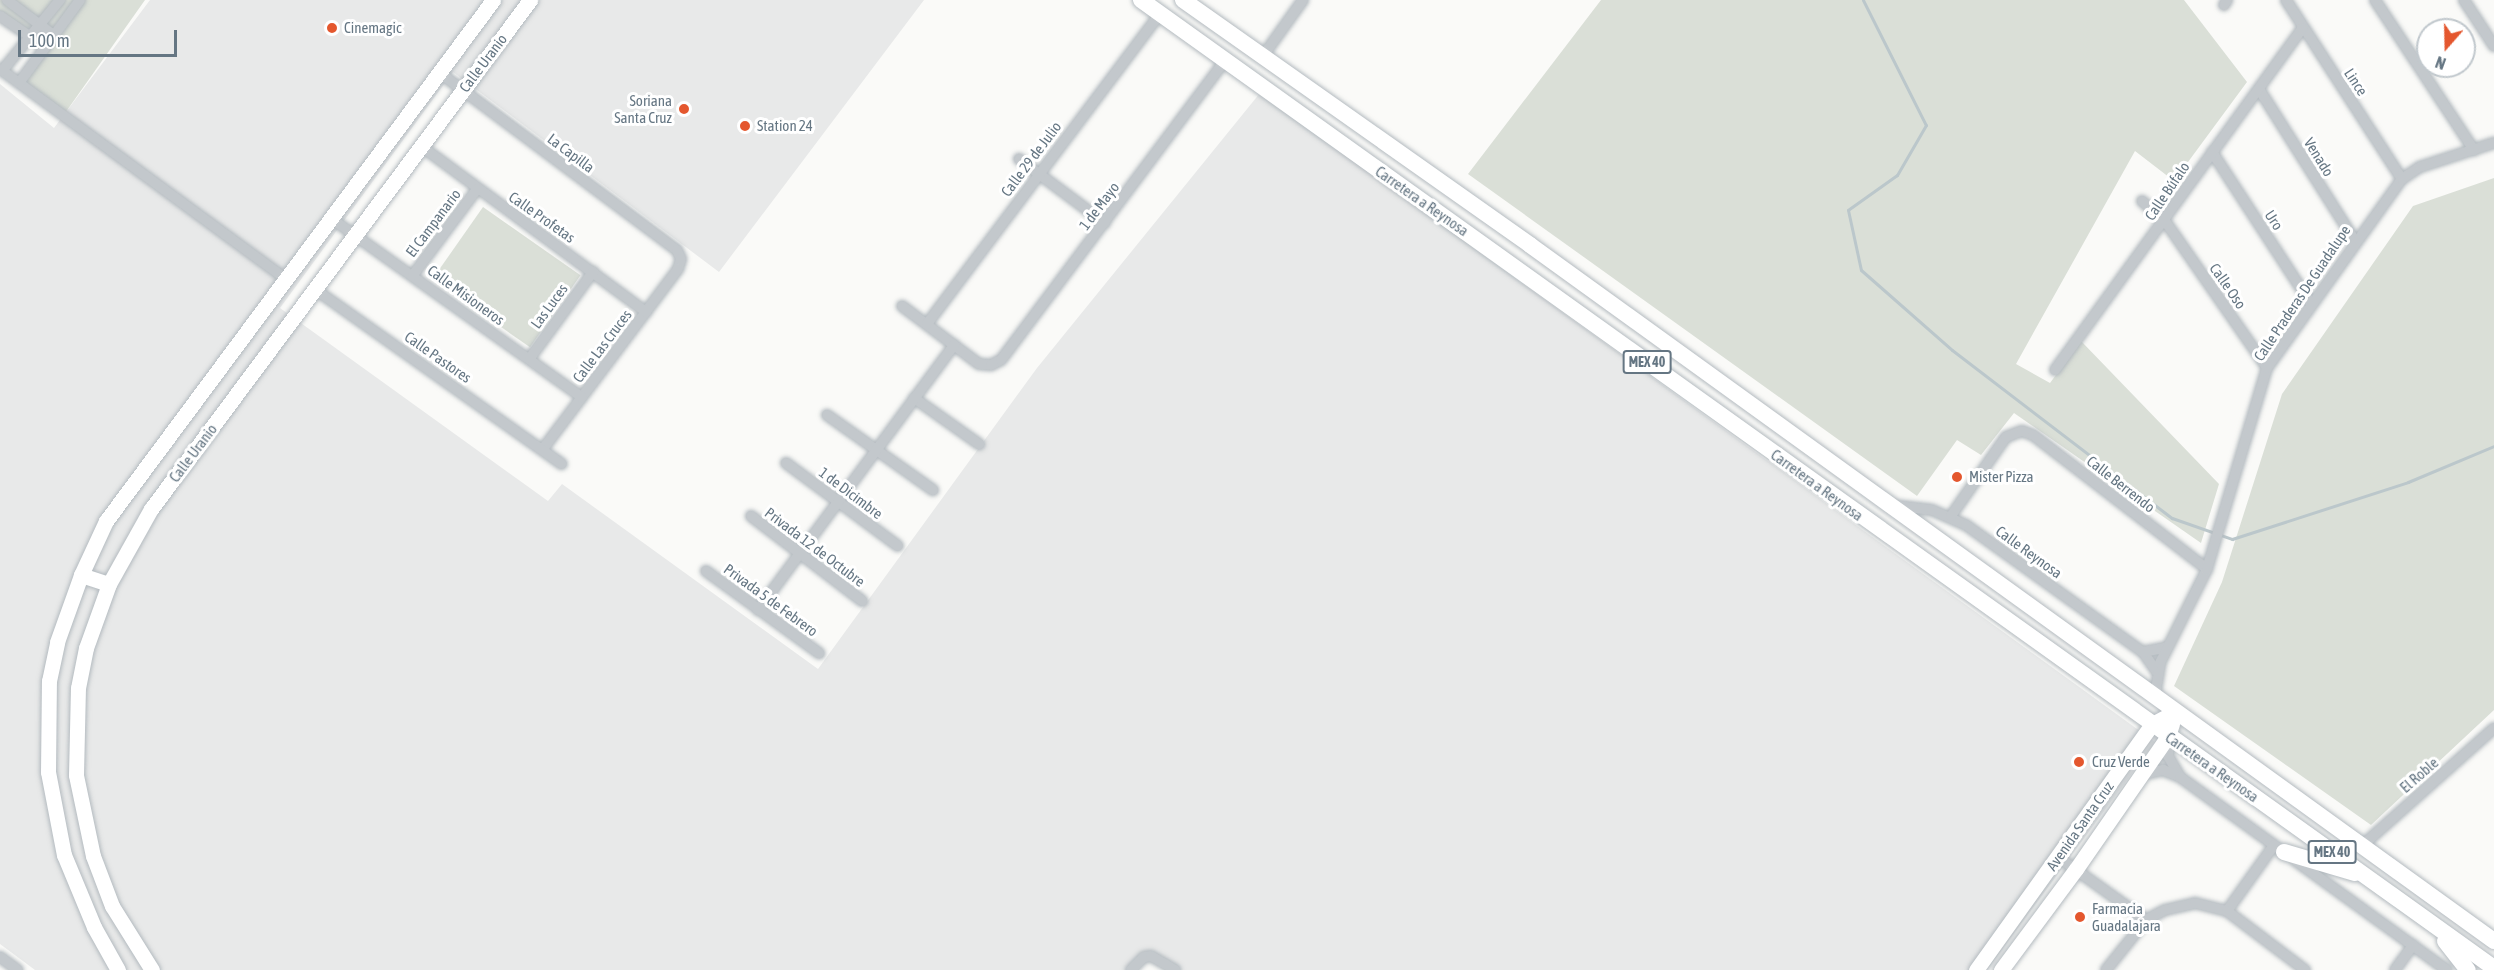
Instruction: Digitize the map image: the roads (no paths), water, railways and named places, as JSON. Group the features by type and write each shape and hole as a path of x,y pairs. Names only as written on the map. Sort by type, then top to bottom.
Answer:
{"main road":[{"name":"Carretera a Reynosa","path":"1141,0 2494,968"},
{"name":"Carretera a Reynosa","path":"1184,0 1885,504 2364,844 2494,941"},
{"path":"1177,26 1203,28 1245,44"},
{"path":"1225,61 1236,56 1249,57 1306,87"},
{"path":"1714,411 1729,391"},
{"path":"2279,849 2369,878"},
{"path":"2432,924 2468,970"}],"street":[{"path":"7,0 52,34"},
{"path":"60,0 1,70 287,280"},
{"path":"19,83 52,34 80,0"},
{"name":"Calle Uranio","path":"118,970 94,927 64,855 48,772 49,681 57,642 81,575 106,521 493,0"},
{"name":"Calle Uranio","path":"152,970 112,906 93,856 76,775 78,688 87,648 109,584 151,509 530,0"},
{"path":"1263,56 1303,0"},
{"name":"Lince","path":"2286,0 2402,178"},
{"path":"2375,0 2474,150"},
{"path":"2464,0 2494,46"},
{"name":"Calle 29 de Julio","path":"927,324 1160,14"},
{"path":"0,16 44,46"},
{"name":"Calle Búfalo","path":"2055,370 2303,28"},
{"name":"1 de Mayo","path":"954,345 979,364 991,365 1001,360 1225,61"},
{"name":"La Capilla","path":"440,73 677,250 681,259"},
{"name":"Venado","path":"2259,89 2355,241"},
{"name":"Calle Praderas De Guadalupe","path":"2155,696 2157,672 2207,570 2267,368 2355,241 2402,178 2420,167 2494,143"},
{"name":"Calle Profetas","path":"421,146 646,312"},
{"name":"Uro","path":"2212,152 2311,304"},
{"path":"1019,159 1105,223"},
{"name":"El Campanario","path":"413,275 477,189"},
{"name":"Calle Oso","path":"2142,201 2165,221 2267,368"},
{"name":"Calle Misioneros","path":"332,219 530,358 582,398"},
{"name":"Calle Las Cruces","path":"543,449 646,312 681,259"},
{"name":"Las Luces","path":"530,358 593,272"},
{"name":"Calle Pastores","path":"315,290 562,464"},
{"path":"758,610 875,448 954,345 902,306"},
{"path":"914,398 979,444"},
{"path":"827,414 933,490"},
{"name":"Calle Berrendo","path":"1951,516 2013,432 2033,435 2207,570"},
{"name":"1 de Dicimbre","path":"786,463 898,546"},
{"name":"Calle Reynosa","path":"1885,504 1908,505 1951,516 2143,652 2157,672"},
{"name":"Privada 12 de Octubre","path":"751,516 862,601"},
{"name":"Privada 5 de Febrero","path":"706,571 819,653"},
{"path":"81,575 109,584"},
{"path":"2143,652 2168,647"},
{"name":"Avenida Santa Cruz","path":"1976,970 2152,724 2176,711"},
{"name":"Avenida Santa Cruz","path":"2001,970 2076,869 2168,736 2176,711"},
{"name":"El Roble","path":"2364,844 2494,728"},
{"path":"2168,736 2168,756 2180,777"},
{"path":"2141,775 2163,770 2180,777 2447,970"},
{"path":"2227,911 2279,849"},
{"path":"2058,858 2146,920"},
{"path":"2106,970 2146,920 2165,910 2195,903 2227,911 2305,970"},
{"path":"2395,970 2413,945"},
{"path":"1131,970 1144,957 1157,958 1175,970"},
{"path":"2,963 18,970"}],"waterway":[{"path":"1863,0 1926,125 1897,175 1848,210 1861,270 1952,350 2172,518 2232,539 2408,482 2494,446"}],"place":[{"name":"Cinemagic","path":"332,28"},
{"name":"Soriana Santa Cruz","path":"684,109"},
{"name":"Station 24","path":"745,126"},
{"name":"Mister Pizza","path":"1957,477"},
{"name":"Cruz Verde","path":"2079,762"},
{"name":"Farmacia Guadalajara","path":"2080,917"}]}
